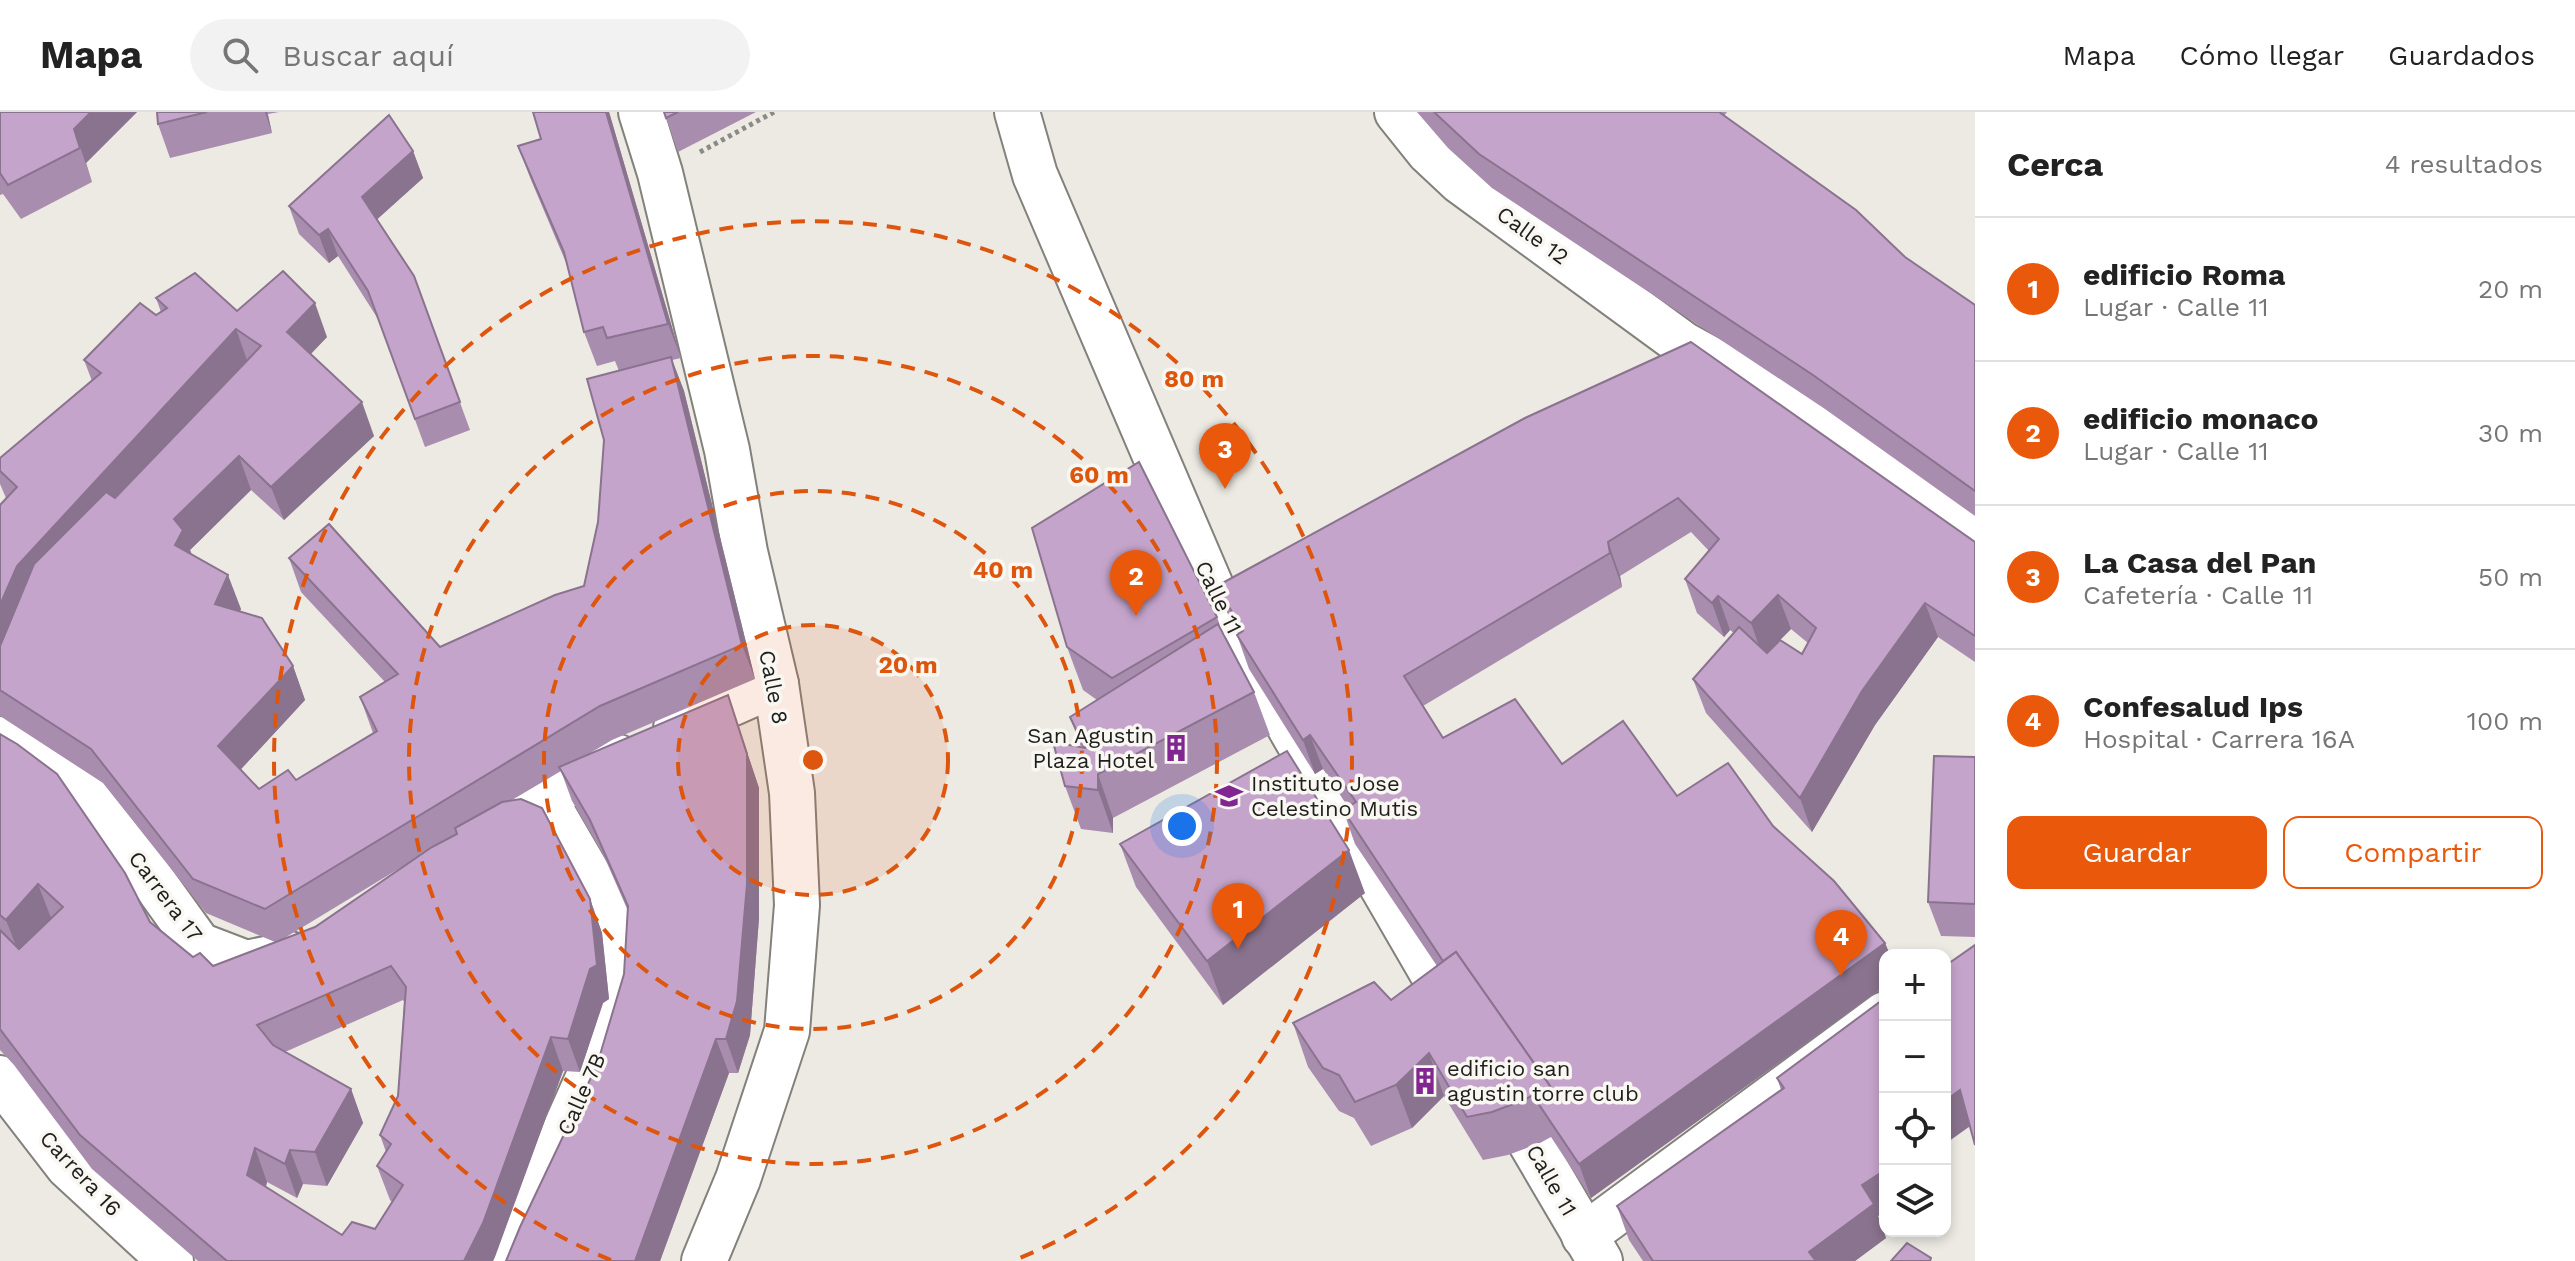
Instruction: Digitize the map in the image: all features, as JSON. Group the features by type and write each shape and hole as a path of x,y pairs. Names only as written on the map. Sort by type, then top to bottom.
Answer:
{"street":[{"name":"Calle 8","path":"641,112 660,173 727,450 745,552 776,684 792,793 797,905 787,1031 738,1179 704,1261"},
{"name":"Calle 11","path":"1017,112 1035,175 1233,597 1592,1248"},
{"name":"Calle 12","path":"1397,112 1429,152 1460,181 1683,344 1754,383 1975,541"},
{"path":"1642,367 1683,344"},
{"path":"451,850 657,736 776,684"},
{"name":"Carrera 17","path":"0,739 84,792 125,842 199,945 246,963 300,952 325,934"},
{"name":"Calle 7B","path":"511,1261 623,1000 615,920 544,798"},
{"path":"1592,1248 1879,1019"},
{"name":"Carrera 16","path":"0,1078 68,1166 171,1261"}],"path":[{"path":"660,173 774,112"}],"building":[{"path":"0,112 91,112 74,129 80,148 8,185 0,173"},
{"path":"157,112 207,112 158,124"},
{"path":"533,112 606,112 668,324 607,338 603,327 584,332 564,252 518,146 541,139"},
{"path":"664,112 678,112 666,118"},
{"path":"1434,112 1719,112 1856,210 1905,257 1975,305 1975,491 1813,375 1479,154"},
{"path":"389,115 413,151 362,197 414,276 460,402 415,419 368,291 328,229 319,235 289,206"},
{"path":"283,271 315,303 287,332 362,402 271,487 239,456 174,519 183,530 175,545 228,575 215,604 262,618 293,666 218,746 259,789 288,770 296,780 377,731 360,697 398,674 289,558 329,524 440,647 555,595 584,586 598,522 604,440 587,379 671,357 742,645 600,706 265,909 193,879 91,749 0,690 0,646 34,564 106,492 115,498 261,346 236,329 17,566 0,605 0,505 17,487 0,471 0,458 101,373 84,360 140,303 156,315 167,308 156,298 195,273 237,311"},
{"path":"1691,342 1975,542 1975,636 1925,603 1862,691 1800,798 1693,679 1739,627 1767,653 1780,640 1802,654 1816,628 1778,595 1751,623 1718,596 1712,603 1685,579 1719,539 1678,498 1608,542 1610,553 1404,676 1443,738 1515,699 1562,764 1623,721 1677,796 1728,763 1773,826 1834,881 1885,943 1579,1164 1538,1103 1553,1095 1550,1086 1456,952 1443,961 1343,810 1356,802 1310,735 1303,740 1237,635 1243,631 1217,586 1525,418"},
{"path":"1139,462 1217,617 1112,678 1067,647 1032,528"},
{"path":"1218,624 1254,692 1098,774 1098,790 1065,786 1053,742 1085,748 1070,717"},
{"path":"728,695 747,754 747,884 737,1001 726,1039 716,1039 635,1261 506,1261 597,1065 624,974 628,906 590,820 559,767"},
{"path":"0,734 57,774 125,873 150,922 193,957 200,953 213,966 315,927 432,847 457,834 455,828 502,802 521,799 542,808 590,899 597,965 590,969 568,1039 551,1037 483,1223 464,1261 227,1261 80,1135 0,1029 0,930 19,949 63,907 38,884 6,920 0,915","holes":["391,966 406,987 398,1096 380,1135 391,1144 377,1166 403,1185 375,1229 352,1222 342,1235 247,1175 255,1148 285,1164 290,1150 315,1152 351,1089 273,1045 257,1025"]},
{"path":"1287,751 1349,850 1207,961 1120,844"},
{"path":"1934,756 1975,757 1975,904 1928,902"},
{"path":"1975,945 1975,1145 1960,1090 1951,1097 1951,962"},
{"path":"1456,952 1550,1086 1492,1112 1467,1117 1429,1053 1396,1085 1355,1102 1339,1075 1323,1068 1293,1023 1374,982 1391,1000"},
{"path":"1879,1002 1879,1174 1862,1185 1874,1204 1809,1252 1816,1261 1653,1261 1617,1206 1784,1088 1777,1078"},
{"path":"1907,1243 1931,1258 1930,1261 1891,1261"}],"place":[{"name":"La Casa del Pan","path":"1225,489"},
{"name":"edificio monaco","path":"1136,616"},
{"name":"San Agustin Plaza Hotel","path":"1176,748"},
{"name":"Instituto Jose Celestino Mutis","path":"1229,796"},
{"name":"edificio Roma","path":"1238,949"},
{"name":"Confesalud Ips","path":"1841,976"},
{"name":"edificio san agustin torre club","path":"1425,1081"}]}
